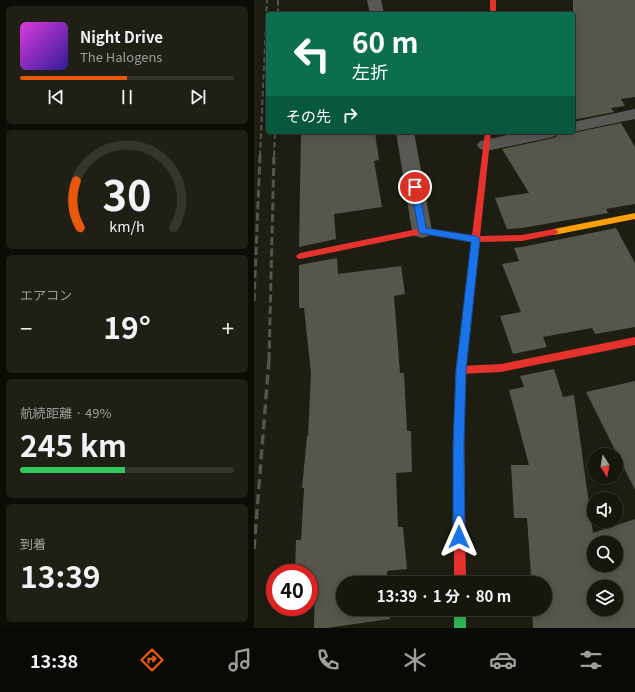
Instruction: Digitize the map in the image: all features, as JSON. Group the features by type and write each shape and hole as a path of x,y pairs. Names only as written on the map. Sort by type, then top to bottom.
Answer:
{"street":[{"path":"374,0 377,12"},
{"path":"493,0 493,12"},
{"path":"575,127 634,116"},
{"path":"405,134 422,231"},
{"path":"460,576 458,446 461,370 487,139 531,134"},
{"path":"300,256 422,231 476,239 522,238 635,216"},
{"path":"461,370 501,368 635,341"},
{"path":"460,616 460,628"}],"building":[{"path":"573,0 635,0 635,97 621,99 625,106 611,108 614,112 575,120 575,12 573,12"},
{"path":"621,123 635,147 635,204 606,209 608,213 522,228 507,229 495,198 529,193 502,149 549,139 556,137 558,134 575,134 575,133"},
{"path":"301,134 375,134 379,160 374,161 382,207 334,214 336,239 299,247"},
{"path":"616,228 635,263 635,327 595,334 592,328 543,337 547,347 513,354 500,316 521,312 502,264 519,261 514,248"},
{"path":"337,258 338,274 401,266 405,294 394,296 400,373 404,373 407,431 411,431 412,472 396,473 398,527 403,527 407,569 387,571 387,576 336,576 336,616 390,616 390,619 327,628 314,628 314,616 318,616 318,564 295,564 296,540 301,540 304,488 302,488 308,436 311,373 304,308 299,308 299,265"},
{"path":"554,369 563,397 574,395 587,492 587,528 592,528 593,533 608,528 623,528 623,523 635,519 635,628 533,628 532,616 552,616 552,576 529,576 531,575 527,518 514,518 511,465 529,465 509,390 524,387 520,376"},
{"path":"635,381 635,490 623,466 623,448 614,448 586,392"}],"railway":[{"path":"266,12 267,0"},
{"path":"278,0 278,12"},
{"path":"260,156 266,22"},
{"path":"274,156 275,134"},
{"path":"254,301 260,155"},
{"path":"269,360 274,155"},
{"path":"254,549 269,359"}],"traffic: fast":[{"path":"460,616 460,628"}],"traffic: slow":[{"path":"554,232 635,216"},
{"path":"459,427 461,370 474,257"}],"traffic: jam":[{"path":"493,0 493,12"},
{"path":"474,257 488,134"},
{"path":"300,256 422,231 476,239 522,238 554,232"},
{"path":"461,370 501,368 635,341"},
{"path":"459,427 460,576"}],"route":[{"path":"415,187 422,231 476,239 461,370 458,446 459,537"}]}
